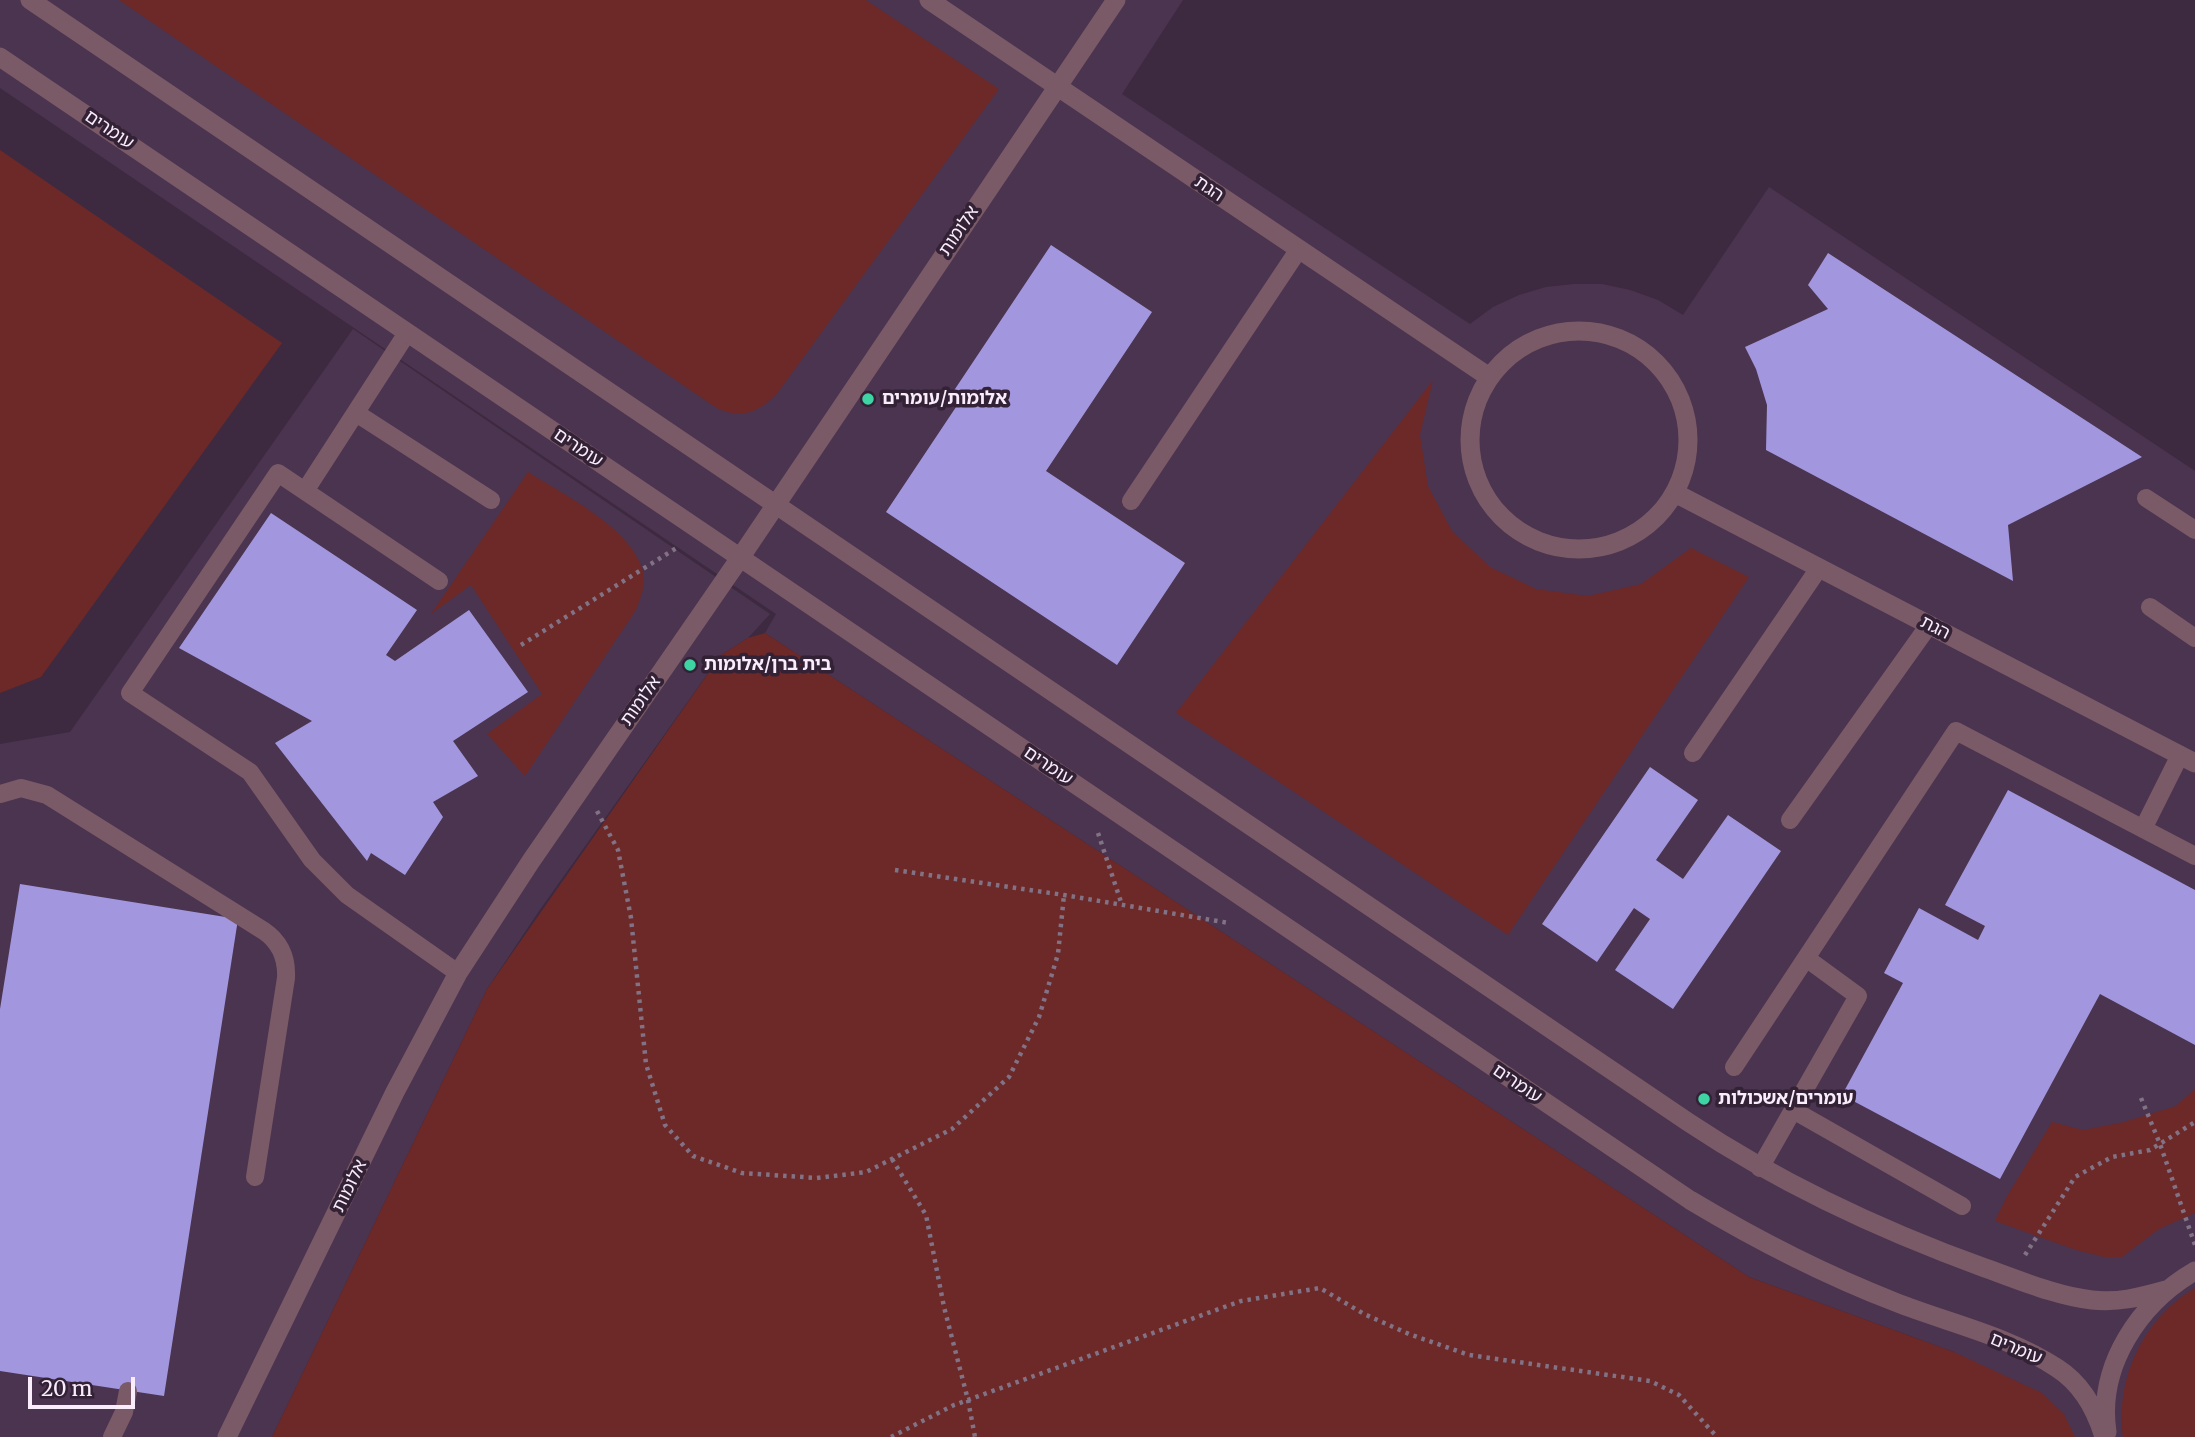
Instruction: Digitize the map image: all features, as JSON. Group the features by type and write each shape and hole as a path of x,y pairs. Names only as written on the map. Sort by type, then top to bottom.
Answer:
{"street":[{"path":"30,0 1676,1114 1760,1168 1875,1225 2064,1295 2093,1300 2126,1301 2166,1290"},
{"name":"הגת","path":"929,0 1489,377"},
{"name":"אלומות","path":"226,1437 395,1092 458,973 505,899 740,558 1116,0"},
{"name":"עומרים","path":"0,57 1652,1175 1729,1223 1839,1279 2021,1349 2060,1370 2089,1400 2106,1437"},
{"path":"1574,330 1597,332 1618,337 1637,347 1668,375 1679,393 1686,414 1688,457 1675,493 1660,514 1644,528 1626,539 1606,546 1562,548 1521,533 1504,520 1490,504 1473,466 1469,445 1471,423 1476,401 1489,377 1514,351 1553,334 1574,330"},
{"name":"הגת","path":"1675,493 2188,759"},
{"path":"2106,1437 2108,1392 2116,1359 2131,1329 2166,1290 2195,1271"}],"lane":[{"path":"1132,501 1299,249"},
{"path":"305,491 408,333"},
{"path":"356,413 492,500"},
{"path":"439,581 278,473 130,693 250,772 312,860 347,895 458,973"},
{"path":"2146,498 2195,530"},
{"path":"1693,753 1819,568"},
{"path":"2150,607 2195,638"},
{"path":"1790,820 1928,625"},
{"path":"1734,1067 1956,731 2195,856"},
{"path":"2143,829 2188,759"},
{"path":"0,793 20,788 47,795 270,935 280,948 286,962 286,978 255,1177"},
{"path":"204,913 206,895"},
{"path":"1760,1168 1858,996 1805,958"},
{"path":"1793,1110 1962,1206"},
{"path":"112,1437 124,1412 128,1391"}],"path":[{"path":"521,645 702,532"},
{"path":"583,785 618,850 631,918 646,1064 665,1125 693,1156 741,1174 817,1178 866,1172 952,1129 1009,1077 1039,1017 1058,954 1064,895"},
{"path":"1083,790 1122,905"},
{"path":"895,870 1242,925"},
{"path":"2141,1098 2195,1246"},
{"path":"2011,1277 2075,1177 2112,1157 2150,1150 2195,1122"},
{"path":"892,1159 926,1215 944,1307 975,1437"},
{"path":"891,1437 968,1401 1241,1301 1320,1289 1364,1314 1409,1334 1469,1355 1650,1381 1679,1395 1717,1437"}],"shaded area":[{"path":"0,0 1183,0 1122,94 1470,324 1493,307 1519,295 1546,287 1574,284 1602,284 1630,290 1658,300 1683,315 1769,187 2195,471 2195,1437 2075,1437 1954,1352 1749,1277 765,633 776,614 0,88"},
{"path":"119,0 866,0 999,89 776,395 755,410 740,414 715,407"},
{"path":"0,150 282,343 41,677 0,693"},
{"path":"353,329 770,614 748,638 721,655 539,911 487,989 272,1437 0,1437 0,744 70,732"},
{"path":"1433,380 1420,435 1428,486 1452,531 1490,567 1536,589 1588,596 1641,584 1691,548 1749,577 1508,935 1176,713"},
{"path":"528,472 609,525 635,553 644,579 636,610 525,776 487,734 542,694 471,585 431,614"},
{"path":"765,633 1749,1277 1954,1352 2042,1393 2064,1414 2075,1437 272,1437 487,989 721,655 748,638"},
{"path":"2195,1089 2195,1213 2159,1229 2122,1257 2104,1257 2076,1250 1995,1221 2052,1122 2083,1130 2124,1122 2176,1106"},
{"path":"2195,1288 2195,1437 2123,1437 2124,1393 2137,1352 2161,1316"}],"building":[{"path":"1051,245 1152,312 1046,471 1185,563 1117,665 886,512 958,404 949,398"},
{"path":"1828,253 2142,457 2008,525 2013,581 1766,450 1767,405 1756,369 1745,347 1828,309 1808,285"},
{"path":"271,513 417,610 386,655 395,661 469,610 528,692 453,741 478,776 433,802 443,817 405,875 371,853 367,861 275,743 312,721 179,648"},
{"path":"1650,767 1698,800 1656,860 1683,879 1728,815 1781,851 1673,1009 1615,970 1650,919 1634,908 1597,962 1542,924"},
{"path":"2008,790 2195,890 2195,1045 2100,994 2000,1179 1842,1095 1903,983 1884,973 1919,908 1978,940 1985,926 1945,905"},
{"path":"20,884 238,919 164,1396 0,1371 0,1009"}],"place":[{"name":"אלומות/עומרים","path":"868,399"},
{"name":"בית ברן/אלומות","path":"690,665"},
{"name":"עומרים/אשכולות","path":"1704,1099"}]}
